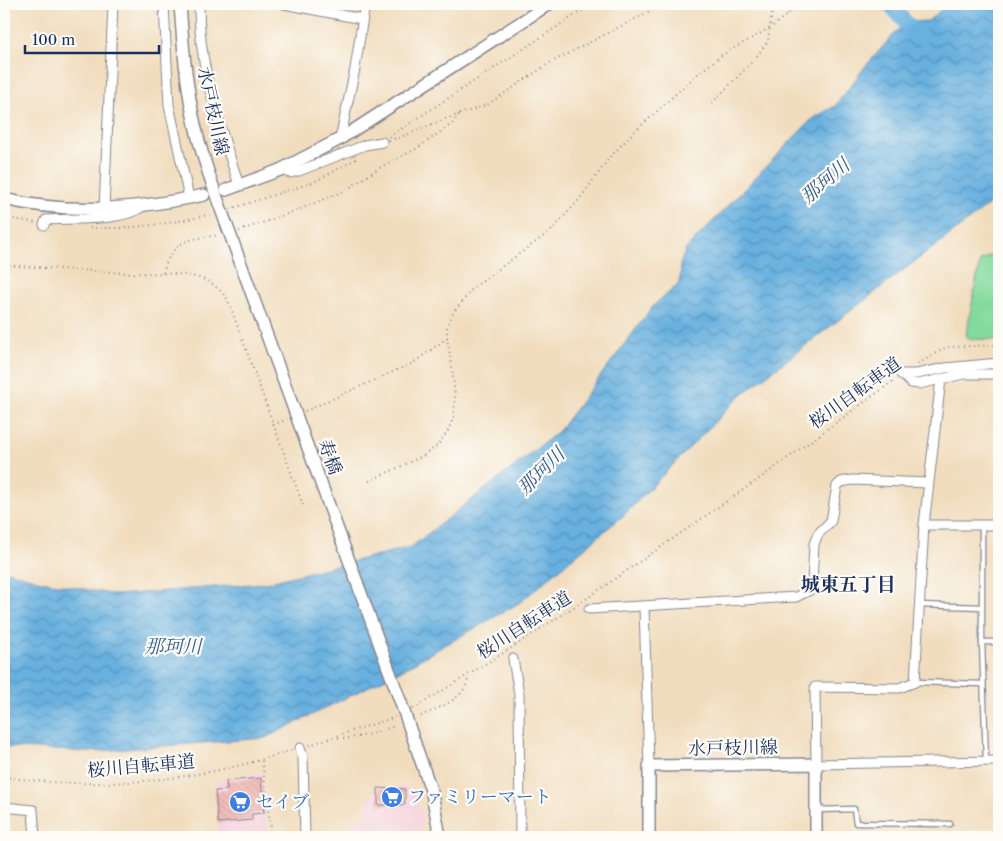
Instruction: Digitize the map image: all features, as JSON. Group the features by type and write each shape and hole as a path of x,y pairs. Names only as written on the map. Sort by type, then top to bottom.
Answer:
{"main road":[{"name":"水戸枝川線","path":"180,4 186,80 196,129 229,229"},
{"path":"226,190 280,170 340,139 549,4"},
{"path":"4,199 39,206 104,209 204,196"},
{"name":"寿橋","path":"229,229 403,708"},
{"path":"403,708 432,792 440,837"},
{"path":"816,764 816,837"},
{"name":"水戸枝川線","path":"649,766 816,764"},
{"path":"649,766 649,837"}],"street":[{"path":"104,209 113,4"},
{"path":"164,4 169,105 189,198"},
{"path":"199,4 201,47 214,109 238,185"},
{"path":"284,4 362,19"},
{"path":"340,139 355,69 365,4"},
{"path":"280,170 291,173 299,171 365,145 382,142"},
{"path":"44,225 46,220 93,218 126,214 138,211 145,204"},
{"path":"901,374 917,374 945,368 999,363"},
{"path":"901,374 911,383 919,384 964,374 999,374"},
{"path":"940,379 924,525 914,682 899,688 815,687 816,764 999,761"},
{"path":"589,609 796,596 810,590 814,544 818,534 831,521 837,486 841,482 852,480 928,483"},
{"path":"924,525 999,525"},
{"path":"644,607 649,766"},
{"path":"513,658 518,694 520,837"},
{"path":"300,748 303,758 305,837"},
{"path":"4,807 33,810 34,837"}],"lane":[{"path":"982,525 982,642 986,761"},
{"path":"919,605 982,607"},
{"path":"982,642 999,642"},
{"path":"914,682 983,684"},
{"path":"816,810 854,809 856,823 950,824"}],"path":[{"path":"382,142 399,138 487,105 548,64 664,4"},
{"path":"712,103 754,60 768,41 773,4"},
{"path":"369,481 423,456 438,445 448,431 454,416 455,396 446,338 448,326 453,313 474,287 552,230 578,200 610,157 634,132 699,72 722,55 770,28 801,4"},
{"path":"163,273 166,262 180,244 298,210 346,190 384,165 416,149 452,124 459,114"},
{"path":"4,264 113,272 163,273 194,277 206,281 220,290 228,300 304,508"},
{"path":"297,414 413,363 446,338"},
{"name":"桜川自転車道","path":"4,776 39,782 76,783 176,778 262,761 335,738 403,708 468,676 583,601 738,493 901,374 946,347 999,345"},
{"path":"273,425 289,418"},
{"path":"420,716 462,694 468,683 468,676"},
{"path":"335,738 350,738 373,734 394,726"},
{"path":"262,761 272,837"}],"shaded area":[{"path":"262,772 268,837 219,837 214,782"},
{"path":"376,786 414,788 423,822 422,828 413,837 352,836 352,819 368,819 368,796 375,796"}],"green space":[{"path":"999,251 999,340 969,339 966,335 980,261"}],"water":[{"name":"那珂川","path":"948,4 999,4 999,197 741,395 625,514 519,603 398,672 265,738 88,752 4,747 4,570 41,581 116,595 265,583 411,547 558,432 654,305 678,285 681,274 680,265 686,249 812,119 835,106 864,68 905,22 928,21"}],"building":[{"name":"セイブ","path":"261,778 264,813 252,814 252,820 218,823 215,791 227,790 226,781"},
{"name":"ファミリーマート","path":"378,788 405,789 405,805 378,805"}],"waterway":[{"path":"890,4 905,22 921,36"}],"place":[{"name":"ファミリーマート","path":"392,797"},
{"name":"セイブ","path":"240,802"}],"district":[{"name":"城東五丁目","path":"848,584"}]}
